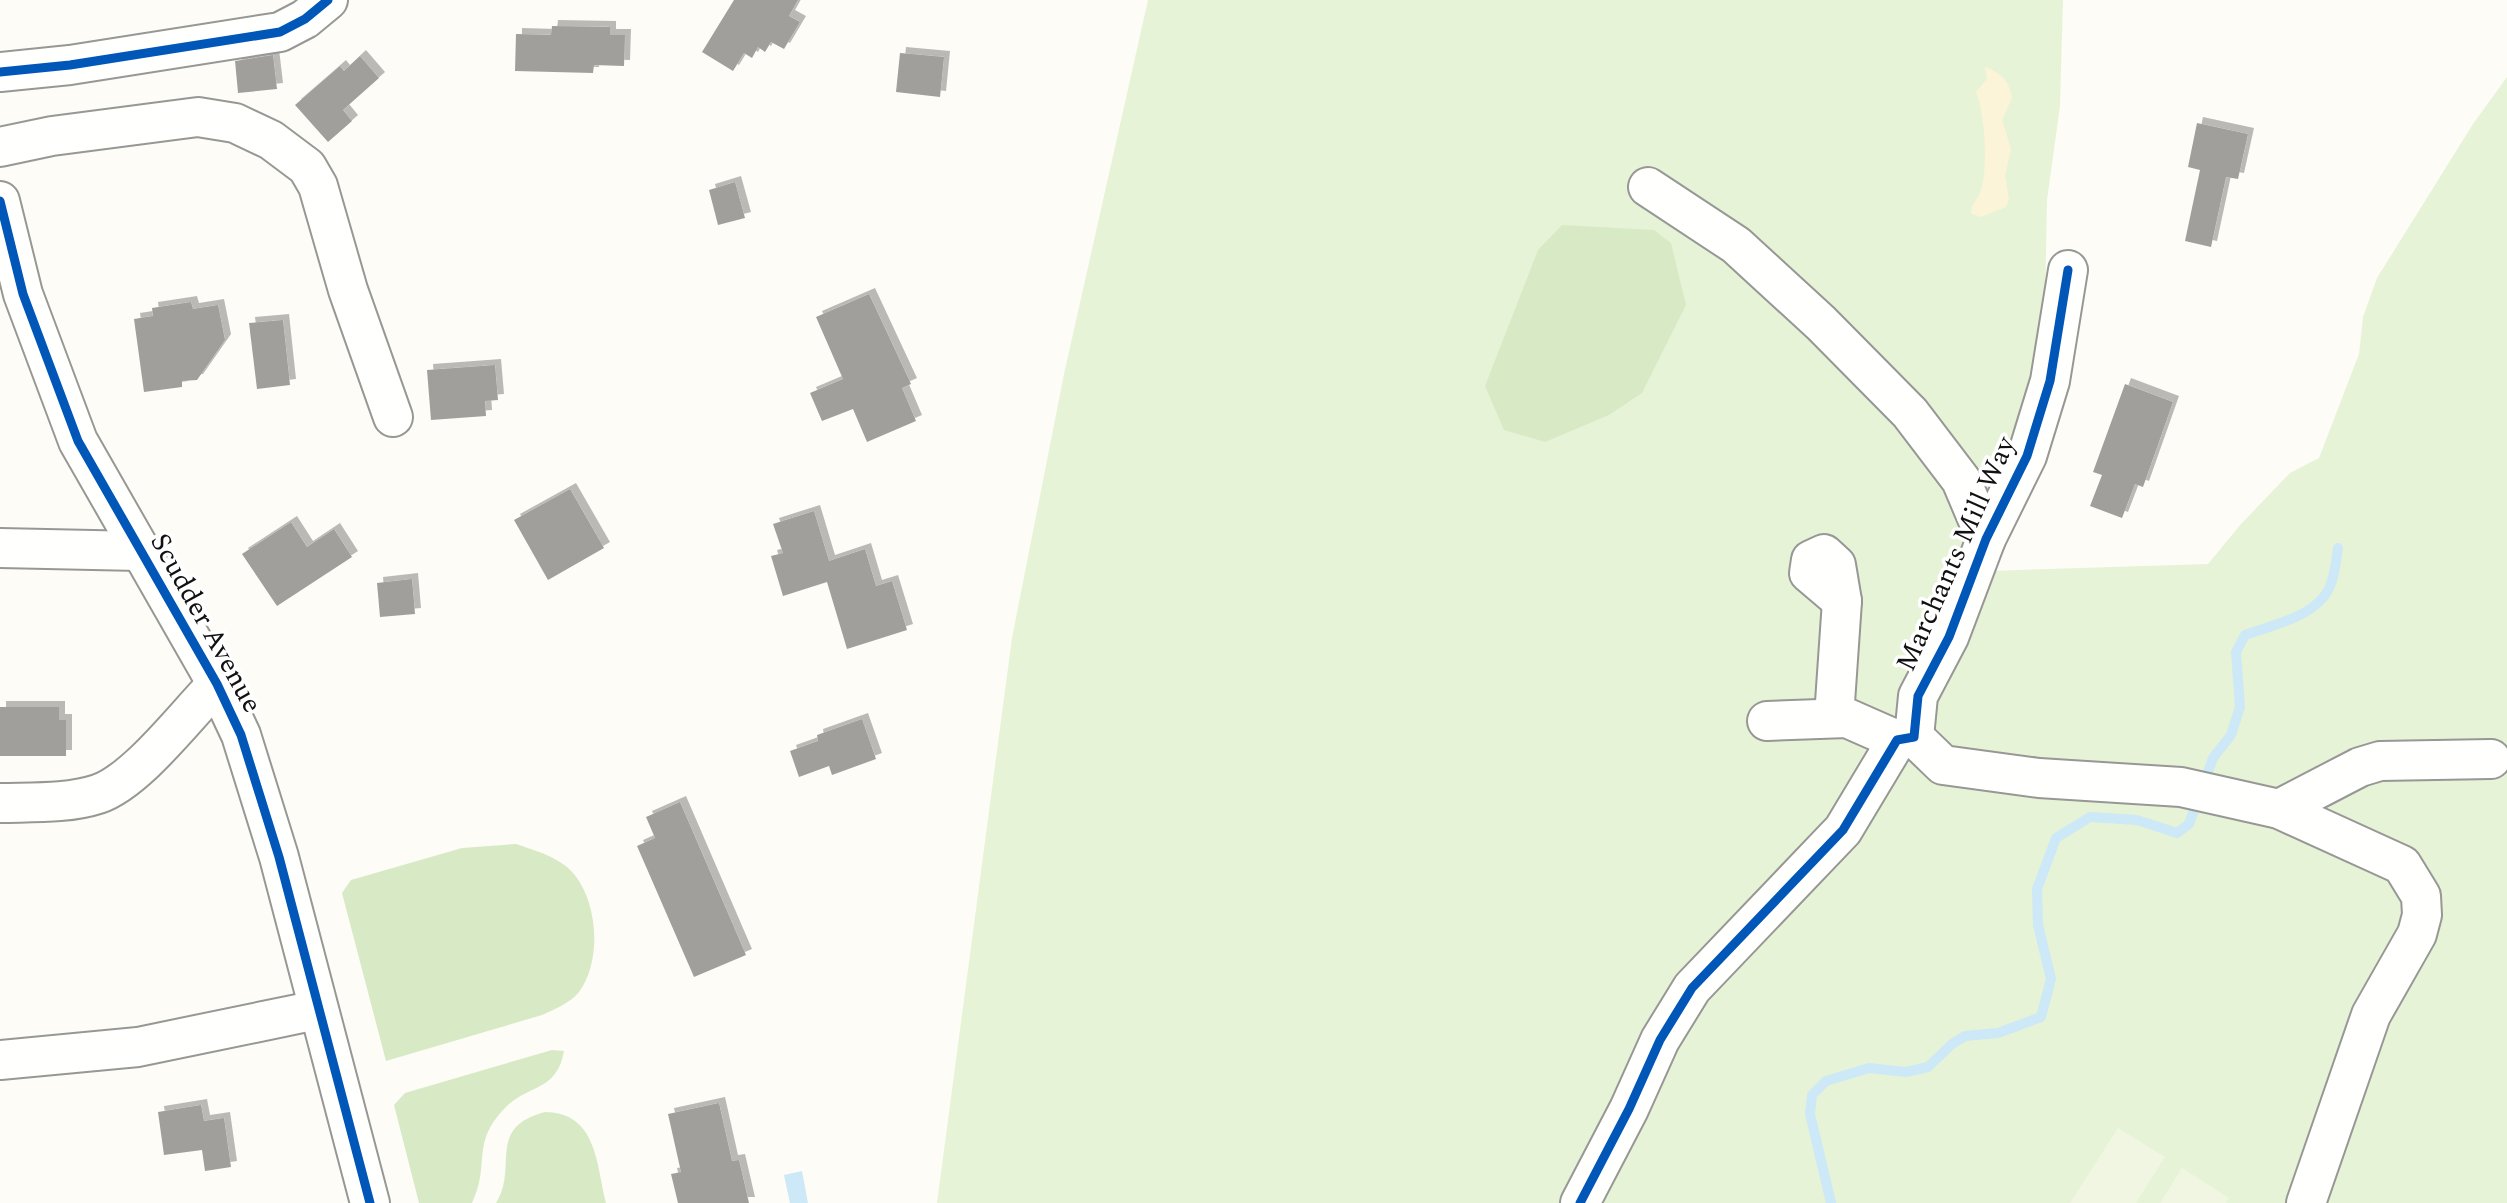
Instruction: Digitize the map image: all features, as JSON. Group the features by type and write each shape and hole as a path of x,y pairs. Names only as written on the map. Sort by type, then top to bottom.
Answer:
{"street":[{"path":"0,72 71,65 280,32 305,19 328,0"},
{"path":"0,147 52,136 198,117 235,123 271,140 307,167 324,204 348,290 393,417"},
{"path":"1648,187 1736,245 1821,323 1910,413 1961,480 1986,539"},
{"name":"Scudder Avenue","path":"0,201 23,294 66,414 139,551 217,684 242,735 279,857 317,1010 370,1203"},
{"name":"Marchants Mill Way","path":"1580,1203 1629,1110 1660,1040 1692,988 1843,830 1906,738 1918,696 1949,637 1986,539 2027,456 2050,382 2068,270"},
{"path":"0,548 139,551"},
{"path":"1834,716 1842,601"},
{"path":"0,803 99,794 129,774 161,745 217,684"},
{"path":"1767,721 1834,716 1847,718 1906,738 1943,765 2039,778 2195,791 2278,808 2402,865 2421,896 2422,915 2417,934 2371,1015 2306,1203"},
{"path":"2278,808 2360,767 2380,761 2491,759"},
{"path":"0,1060 138,1047 317,1010"}],"green space":[{"path":"1148,0 2063,0 2060,106 2047,200 2043,415 1988,571 2208,564 2241,524 2290,473 2319,458 2359,354 2363,317 2377,278 2473,124 2507,77 2507,1203 937,1203 1012,638 1064,374"},
{"path":"1562,225 1654,230 1671,243 1686,305 1642,393 1609,415 1545,442 1504,430 1485,386 1538,250"},
{"path":"516,844 562,863 574,874 588,900 594,949 591,965 579,992 567,1003 542,1015 386,1061 342,893 351,880 462,848"},
{"path":"552,1050 564,1051 555,1074 548,1081 514,1100 494,1121 484,1144 480,1177 472,1203 419,1203 394,1105 405,1093"},
{"path":"545,1112 575,1121 585,1131 596,1157 606,1203 496,1203 505,1176 509,1138 515,1128 527,1119"},
{"path":"2118,1128 2165,1157 2136,1203 2070,1203"},
{"path":"2182,1168 2229,1198 2226,1203 2160,1203"}],"sand":[{"path":"1985,67 2004,78 2011,92 2012,98 2002,120 2011,149 2005,176 2009,200 2006,207 1981,217 1971,213 1984,177 1983,126 1976,92 1987,79"}],"water":[{"path":"802,1171 808,1203 790,1203 784,1175"}],"building":[{"path":"734,0 798,0 789,16 800,22 784,49 771,42 765,52 758,47 752,58 744,53 733,71 702,52"},
{"path":"552,26 610,27 610,35 625,35 624,66 594,65 593,73 515,71 516,34 551,35"},
{"path":"900,53 944,57 940,97 896,92"},
{"path":"273,55 277,89 238,93 235,61"},
{"path":"360,56 379,78 343,110 352,121 328,142 295,105 340,66 344,71"},
{"path":"2197,123 2248,134 2238,179 2226,177 2211,247 2185,241 2200,170 2188,167"},
{"path":"735,182 745,218 718,225 709,190"},
{"path":"869,294 911,384 902,388 916,421 867,442 853,409 822,421 810,393 843,379 816,317"},
{"path":"191,302 193,309 218,305 225,340 197,380 182,381 182,387 144,392 134,319 153,316 152,308"},
{"path":"283,320 290,385 257,389 249,323"},
{"path":"495,365 498,400 485,401 486,416 431,420 427,370"},
{"path":"2125,384 2173,402 2143,487 2135,484 2122,518 2090,506 2102,475 2093,472"},
{"path":"570,489 604,548 548,580 514,520"},
{"path":"814,511 829,561 865,549 876,586 892,581 907,630 847,649 827,582 783,596 771,556 783,553 773,524"},
{"path":"291,522 307,547 334,529 352,557 277,606 242,554"},
{"path":"412,579 415,614 380,617 377,583"},
{"path":"0,707 59,707 59,720 66,720 66,756 0,756"},
{"path":"862,719 876,759 832,775 829,766 799,777 790,751 818,741 817,735"},
{"path":"680,802 746,955 694,977 637,846 655,838 646,817"},
{"path":"719,1103 732,1161 739,1160 749,1203 678,1203 671,1174 681,1172 668,1114"},
{"path":"201,1105 204,1121 224,1118 231,1167 205,1171 202,1150 164,1155 158,1112"}],"waterway":[{"path":"1831,1203 1810,1114 1812,1095 1826,1081 1869,1068 1906,1072 1928,1067 1952,1044 1965,1036 1998,1033 2041,1017 2051,979 2038,925 2037,889 2056,838 2090,817 2137,820 2177,833 2189,824 2213,758 2231,735 2240,707 2236,652 2245,635 2294,618 2316,605 2332,582 2338,548"}],"cycle path":[{"path":"0,72 70,65 280,32 305,19 328,0"},
{"path":"0,201 23,294 78,441 217,684 241,735 279,857 370,1203"},
{"path":"1580,1203 1629,1109 1660,1040 1692,988 1843,830 1897,740 1914,737 1918,696 1949,637 1986,539 2027,456 2050,381 2068,270"}]}
